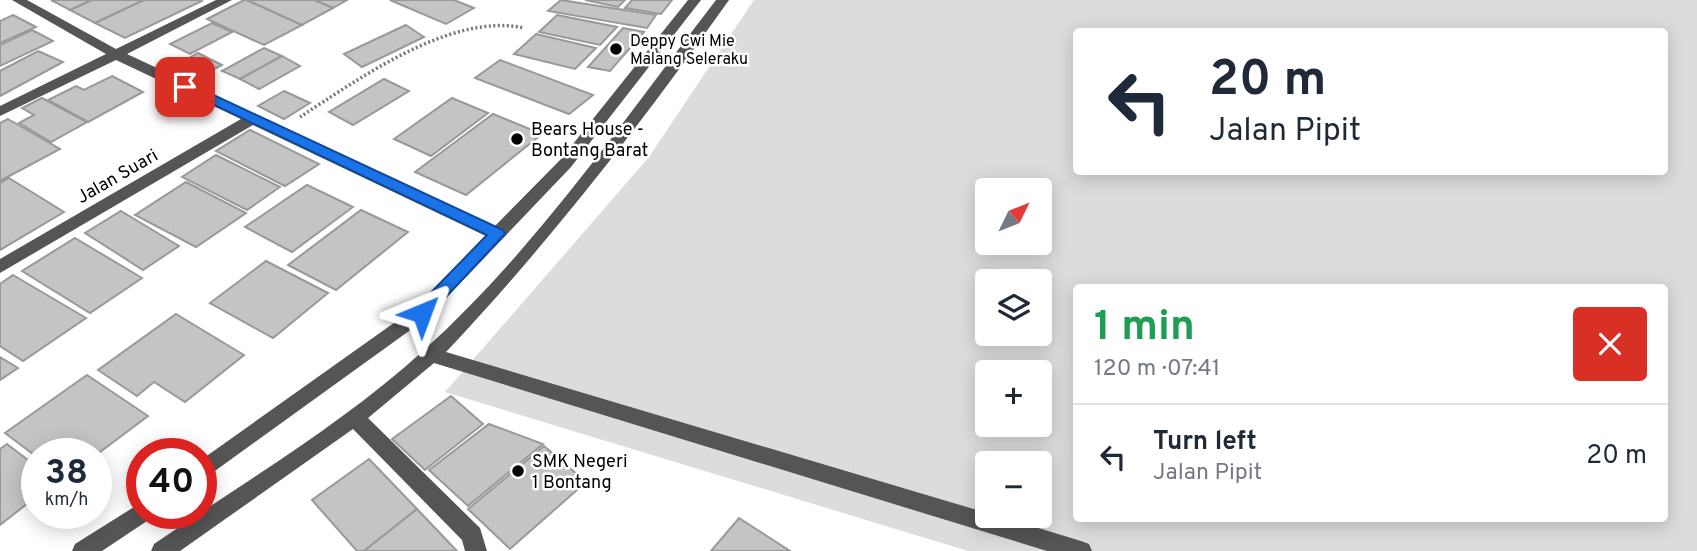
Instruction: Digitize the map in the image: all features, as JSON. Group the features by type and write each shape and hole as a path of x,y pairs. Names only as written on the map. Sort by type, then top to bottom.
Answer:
{"street":[{"path":"18,0 117,55 497,234"},
{"path":"0,112 226,0"},
{"path":"217,460 422,313 566,163 695,0"},
{"path":"162,551 354,417 431,355 508,275 573,196 723,0"},
{"name":"Jalan Suari","path":"0,267 253,119"},
{"path":"431,355 1081,551"},
{"path":"354,417 472,535 476,551"},
{"path":"83,551 126,523"}],"path":[{"path":"279,131 378,67 411,51 494,25 516,24 524,28"}],"shaded area":[{"path":"754,0 1697,0 1697,551 968,551 445,392 649,157"}],"building":[{"path":"51,0 92,0 70,10"},
{"path":"92,0 144,0 95,23 70,10"},
{"path":"144,0 202,1 125,38 95,23"},
{"path":"244,0 302,25 264,45 207,19"},
{"path":"247,0 315,0 333,8 302,25"},
{"path":"315,0 347,0 333,8"},
{"path":"390,0 454,0 474,8 446,24"},
{"path":"561,0 656,15 647,28 548,11"},
{"path":"585,0 625,0 618,7"},
{"path":"632,0 672,0 661,14 625,8"},
{"path":"13,15 36,27 0,43 0,21"},
{"path":"557,15 617,27 600,45 539,32"},
{"path":"212,23 232,32 190,54 170,44"},
{"path":"406,25 424,37 362,67 344,54"},
{"name":"Deppy Cwi Mie Malang Seleraku","path":"623,28 644,32 610,71 588,67"},
{"path":"32,30 53,41 0,66 0,45"},
{"path":"536,34 596,48 575,69 514,54"},
{"path":"264,48 282,56 240,79 222,71"},
{"path":"38,51 63,62 0,96 0,71"},
{"path":"198,53 222,65 201,76 177,65"},
{"path":"282,56 300,66 259,89 240,79"},
{"path":"500,60 593,95 569,114 475,78"},
{"path":"112,76 143,92 88,122 48,100 76,86 84,90"},
{"path":"384,79 409,91 353,125 329,112"},
{"path":"284,91 310,103 284,119 258,106"},
{"path":"42,98 87,122 51,142 19,123 34,115 22,108"},
{"path":"452,98 488,113 431,156 394,139"},
{"path":"493,114 542,134 466,195 415,172"},
{"path":"8,119 60,149 0,181 0,123"},
{"path":"250,130 319,164 285,186 216,151"},
{"path":"216,155 280,187 247,210 182,177"},
{"path":"9,178 64,212 0,250 0,183"},
{"path":"186,182 246,213 196,247 135,215"},
{"path":"307,185 353,207 292,252 245,227"},
{"path":"361,210 408,232 336,290 288,265"},
{"path":"121,211 179,246 143,270 85,233"},
{"path":"75,238 142,278 90,313 22,271"},
{"path":"266,261 328,293 273,338 210,303"},
{"path":"13,275 86,318 23,361 0,346 0,284"},
{"path":"176,314 244,355 185,402 154,382 137,396 98,370"},
{"path":"0,357 18,368 0,380"},
{"path":"87,375 148,416 112,443 112,438 21,438 21,445 5,433"},
{"path":"451,396 483,424 425,470 392,439"},
{"path":"489,424 543,444 468,506 429,470"},
{"path":"7,444 21,455 21,509 0,525 0,449"},
{"path":"544,446 586,482 510,549 468,509"},
{"path":"369,459 417,509 364,551 357,551 312,500"},
{"path":"417,509 457,551 364,551"},
{"path":"739,518 790,551 711,551"}],"place":[{"name":"Deppy Cwi Mie Malang Seleraku","path":"616,49"},
{"name":"Bears House - Bontang Barat","path":"517,139"},
{"name":"SMK Negeri 1 Bontang","path":"518,471"}],"route":[{"path":"185,87 497,234 422,313"}]}
